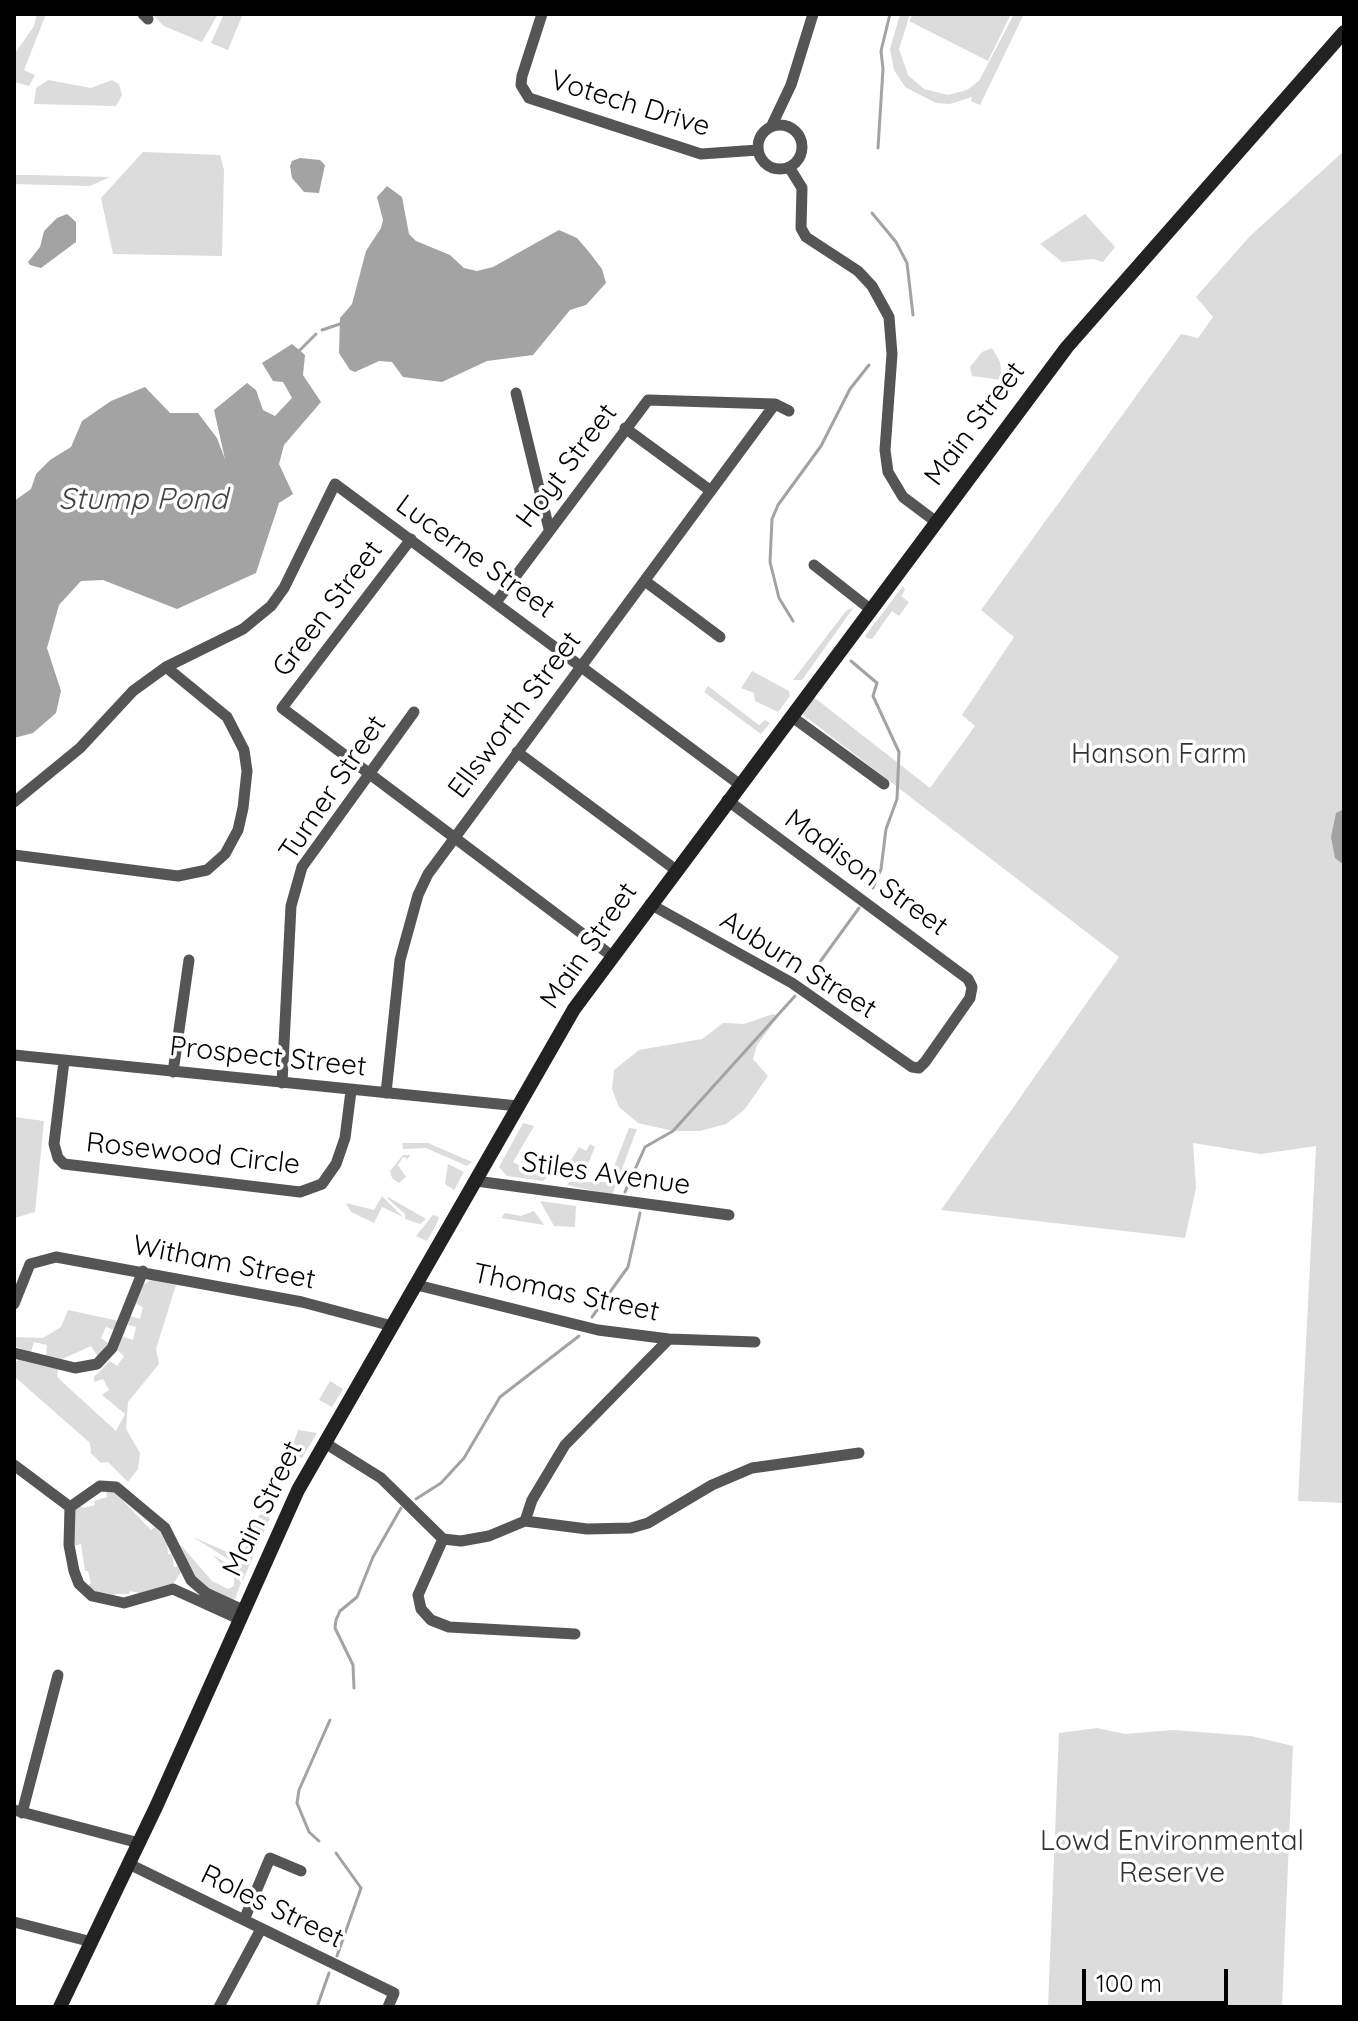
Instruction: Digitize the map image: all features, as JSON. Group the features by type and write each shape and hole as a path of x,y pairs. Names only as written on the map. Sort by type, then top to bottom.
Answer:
{"main road":[{"name":"Main Street","path":"60,2007 139,1843 284,1518 560,1033 650,904 1034,389 1119,283 1344,32"}],"street":[{"name":"Votech Drive","path":"542,14 522,76 521,85 529,98 701,154 758,150"},
{"path":"771,127 788,126 800,138 800,155 789,167 772,168 763,161 758,150 762,134 771,127 791,85 813,14"},
{"path":"789,167 802,188 801,228 806,237 858,271 872,286 889,317 892,354 886,437 888,472 903,497 935,521"},
{"path":"516,393 549,529"},
{"name":"Hoyt Street","path":"497,601 646,402 656,397 775,404 789,411"},
{"name":"Ellsworth Street","path":"386,1093 400,960 418,895 453,839 775,404"},
{"path":"625,428 711,491"},
{"name":"Lucerne Street","path":"166,667 243,629 271,606 284,588 335,484 497,601 739,784"},
{"name":"Green Street","path":"367,774 282,708 411,539"},
{"path":"814,565 870,609"},
{"path":"645,581 720,637"},
{"path":"14,802 80,748 133,691 166,667 227,717 244,750 247,771 238,830 225,854 207,870 178,876 14,855"},
{"name":"Turner Street","path":"282,1083 291,906 296,885 311,851 414,712"},
{"path":"791,716 884,784"},
{"path":"517,752 676,870"},
{"path":"367,774 612,956"},
{"name":"Madison Street","path":"727,800 965,975 972,987 970,998 919,1068"},
{"name":"Auburn Street","path":"650,904 792,983 908,1065 919,1068"},
{"path":"173,1072 189,960"},
{"name":"Prospect Street","path":"14,1055 518,1106"},
{"name":"Rosewood Circle","path":"64,1061 54,1144 58,1158 64,1164 300,1192 322,1184 336,1164 345,1138 351,1091"},
{"name":"Stiles Avenue","path":"476,1181 729,1215"},
{"name":"Witham Street","path":"14,1304 27,1268 44,1257 143,1271 302,1302 392,1326"},
{"path":"14,1353 75,1368 97,1364 112,1348 143,1271"},
{"name":"Thomas Street","path":"417,1285 573,1325 669,1339 755,1342"},
{"path":"525,1521 532,1500 565,1445 669,1339"},
{"path":"325,1443 393,1488 443,1539 461,1541 489,1536 525,1521 587,1529 631,1528 648,1523 712,1485 752,1468 859,1453"},
{"path":"14,1465 70,1507"},
{"path":"70,1507 100,1486 116,1487 165,1528 185,1570 206,1593 241,1615"},
{"path":"70,1507 69,1545 74,1571 85,1591 99,1598 124,1603 173,1589 241,1615"},
{"path":"443,1539 418,1595 421,1609 431,1620 449,1627 575,1634"},
{"path":"173,1589 185,1570"},
{"path":"58,1675 18,1812 139,1843"},
{"path":"244,1920 270,1858 301,1871"},
{"name":"Roles Street","path":"129,1864 394,1993 388,2007"},
{"path":"14,1922 92,1942"},
{"path":"219,2007 261,1929"}],"green space":[{"path":"37,14 46,14 24,70 35,75 29,86 14,82 14,55 34,26"},
{"path":"152,14 218,14 202,42 164,26"},
{"path":"224,14 242,16 228,50 211,43"},
{"path":"900,14 910,14 899,49 908,75 924,89 948,95 967,90 979,81 1014,14 1024,14 980,105 971,101 972,97 950,104 936,103 905,87 894,70 890,49"},
{"path":"913,14 1011,14 988,61 909,21"},
{"path":"48,80 91,88 112,80 119,84 122,95 116,106 34,104 36,88"},
{"name":"Hanson Farm","path":"1344,151 1344,1503 1298,1501 1316,1146 1261,1154 1193,1143 1196,1188 1185,1238 941,1210 1119,957 798,711 811,695 930,788 975,726 962,715 1014,637 981,610 1181,334 1198,338 1213,317 1196,297 1250,236"},
{"path":"143,152 220,155 224,170 222,256 113,254 101,198"},
{"path":"14,175 110,177 90,186 14,184"},
{"path":"1085,214 1115,247 1103,262 1093,259 1062,262 1040,244"},
{"path":"992,348 1000,362 1002,380 972,376 970,367 982,352"},
{"path":"903,586 905,590 901,596 909,602 899,616 892,611 872,639 867,638 865,636"},
{"path":"854,607 802,680 793,680 846,611"},
{"path":"752,671 789,691 790,696 778,712 755,701 754,693 741,688"},
{"path":"708,686 759,725 765,720 770,723 761,734 704,692"},
{"path":"773,1014 778,1017 757,1045 753,1059 768,1076 744,1110 726,1124 700,1131 673,1131 638,1123 619,1107 612,1089 614,1070 639,1050 702,1039 723,1023 744,1024"},
{"path":"14,1117 44,1121 35,1212 14,1218"},
{"path":"523,1123 534,1126 513,1162 537,1175 545,1169 547,1177 543,1181 507,1176 499,1167"},
{"path":"629,1128 637,1129 612,1195 567,1185 569,1182 608,1182"},
{"path":"402,1143 428,1143 472,1162 467,1166 426,1148 403,1149"},
{"path":"590,1144 595,1147 587,1166 567,1167 579,1147 586,1151"},
{"path":"403,1155 410,1155 408,1159 403,1157 398,1165 406,1177 399,1183 392,1178 390,1171"},
{"path":"448,1164 464,1172 454,1190 445,1184"},
{"path":"382,1196 403,1217 382,1207 374,1223 351,1212 346,1203 374,1210"},
{"path":"387,1198 426,1219 420,1224 405,1219 405,1214"},
{"path":"540,1201 576,1206 575,1227 554,1226"},
{"path":"534,1211 544,1225 501,1218 505,1213 521,1216"},
{"path":"433,1215 439,1217 427,1241 416,1236"},
{"path":"152,1279 176,1285 156,1349 159,1364 128,1402 126,1429 140,1453 138,1469 128,1482 108,1462 101,1463 91,1453 90,1443 16,1378 14,1363 19,1360 58,1369 57,1377 116,1431 125,1414 102,1395 109,1390 103,1379 94,1382 94,1377 110,1361 117,1366 124,1356 117,1350 123,1337 133,1340 136,1327 128,1325 130,1316 140,1319 143,1307 136,1304 143,1285"},
{"path":"68,1310 119,1321 114,1330 106,1327 101,1338 109,1344 98,1357 91,1346 62,1359 46,1355 47,1345 34,1342 31,1352 14,1346 14,1337 43,1338 61,1327"},
{"path":"330,1381 343,1389 332,1407 319,1400"},
{"path":"298,1430 317,1433 302,1458 290,1453"},
{"path":"112,1489 151,1530 158,1525 167,1541 168,1554 172,1554 174,1567 179,1566 181,1572 173,1584 143,1594 130,1591 129,1594 115,1594 114,1599 86,1587 91,1583 88,1571 85,1571 81,1544 73,1546 72,1516 77,1505 83,1508 95,1505 94,1501 107,1497 106,1491"},
{"path":"259,1515 270,1518 243,1580 231,1561 193,1537 241,1558"},
{"path":"180,1544 212,1581 228,1589 234,1586 234,1578 213,1555 229,1565 241,1583 235,1599 220,1597 194,1578"},
{"name":"Lowd Environmental Reserve","path":"1097,1728 1125,1734 1173,1730 1251,1736 1293,1746 1282,2007 1048,2007 1059,1733"}],"water":[{"path":"300,158 320,160 325,165 319,193 304,192 292,178 292,161"},
{"path":"387,186 402,197 409,234 416,241 450,255 464,268 477,271 493,267 559,230 577,238 602,269 606,283 586,305 570,310 533,355 487,361 442,382 403,377 392,362 379,361 355,372 350,370 339,353 340,318 352,304 366,251 381,228 383,220 377,197"},
{"path":"67,214 76,222 76,242 41,268 30,265 28,262 40,247 44,231 57,218"},
{"name":"Stump Pond","path":"292,344 305,355 303,375 321,402 284,445 279,464 293,494 279,503 256,573 177,609 103,580 81,581 59,605 47,648 61,691 56,713 33,733 14,738 14,501 31,489 36,474 50,460 71,447 82,421 111,401 145,387 170,413 198,413 217,438 225,459 214,410 247,383 256,390 263,410 275,416 292,398 283,382 273,381 262,363"},
{"path":"1344,809 1344,865 1335,858 1331,837 1336,813"}],"waterway":[{"path":"878,148 883,69 881,51 890,14"},
{"path":"872,213 896,242 907,263 913,315"},
{"path":"322,330 340,324"},
{"path":"300,350 316,334"},
{"path":"793,621 779,598 770,562 772,519 778,505 821,446 850,389 869,365"},
{"path":"851,661 877,683 873,696 899,752 897,799 886,829 881,869 873,888"},
{"path":"809,977 859,908"},
{"path":"625,1192 645,1147 673,1131 795,996"},
{"path":"592,1317 628,1267 640,1213"},
{"path":"416,1499 441,1483 464,1458 500,1397 579,1336"},
{"path":"354,1688 353,1665 335,1628 336,1620 340,1611 357,1597 373,1557 401,1508"},
{"path":"319,1841 309,1832 297,1803 299,1790 330,1720"},
{"path":"336,1853 361,1888 337,1956"},
{"path":"317,2007 329,1973"}]}
